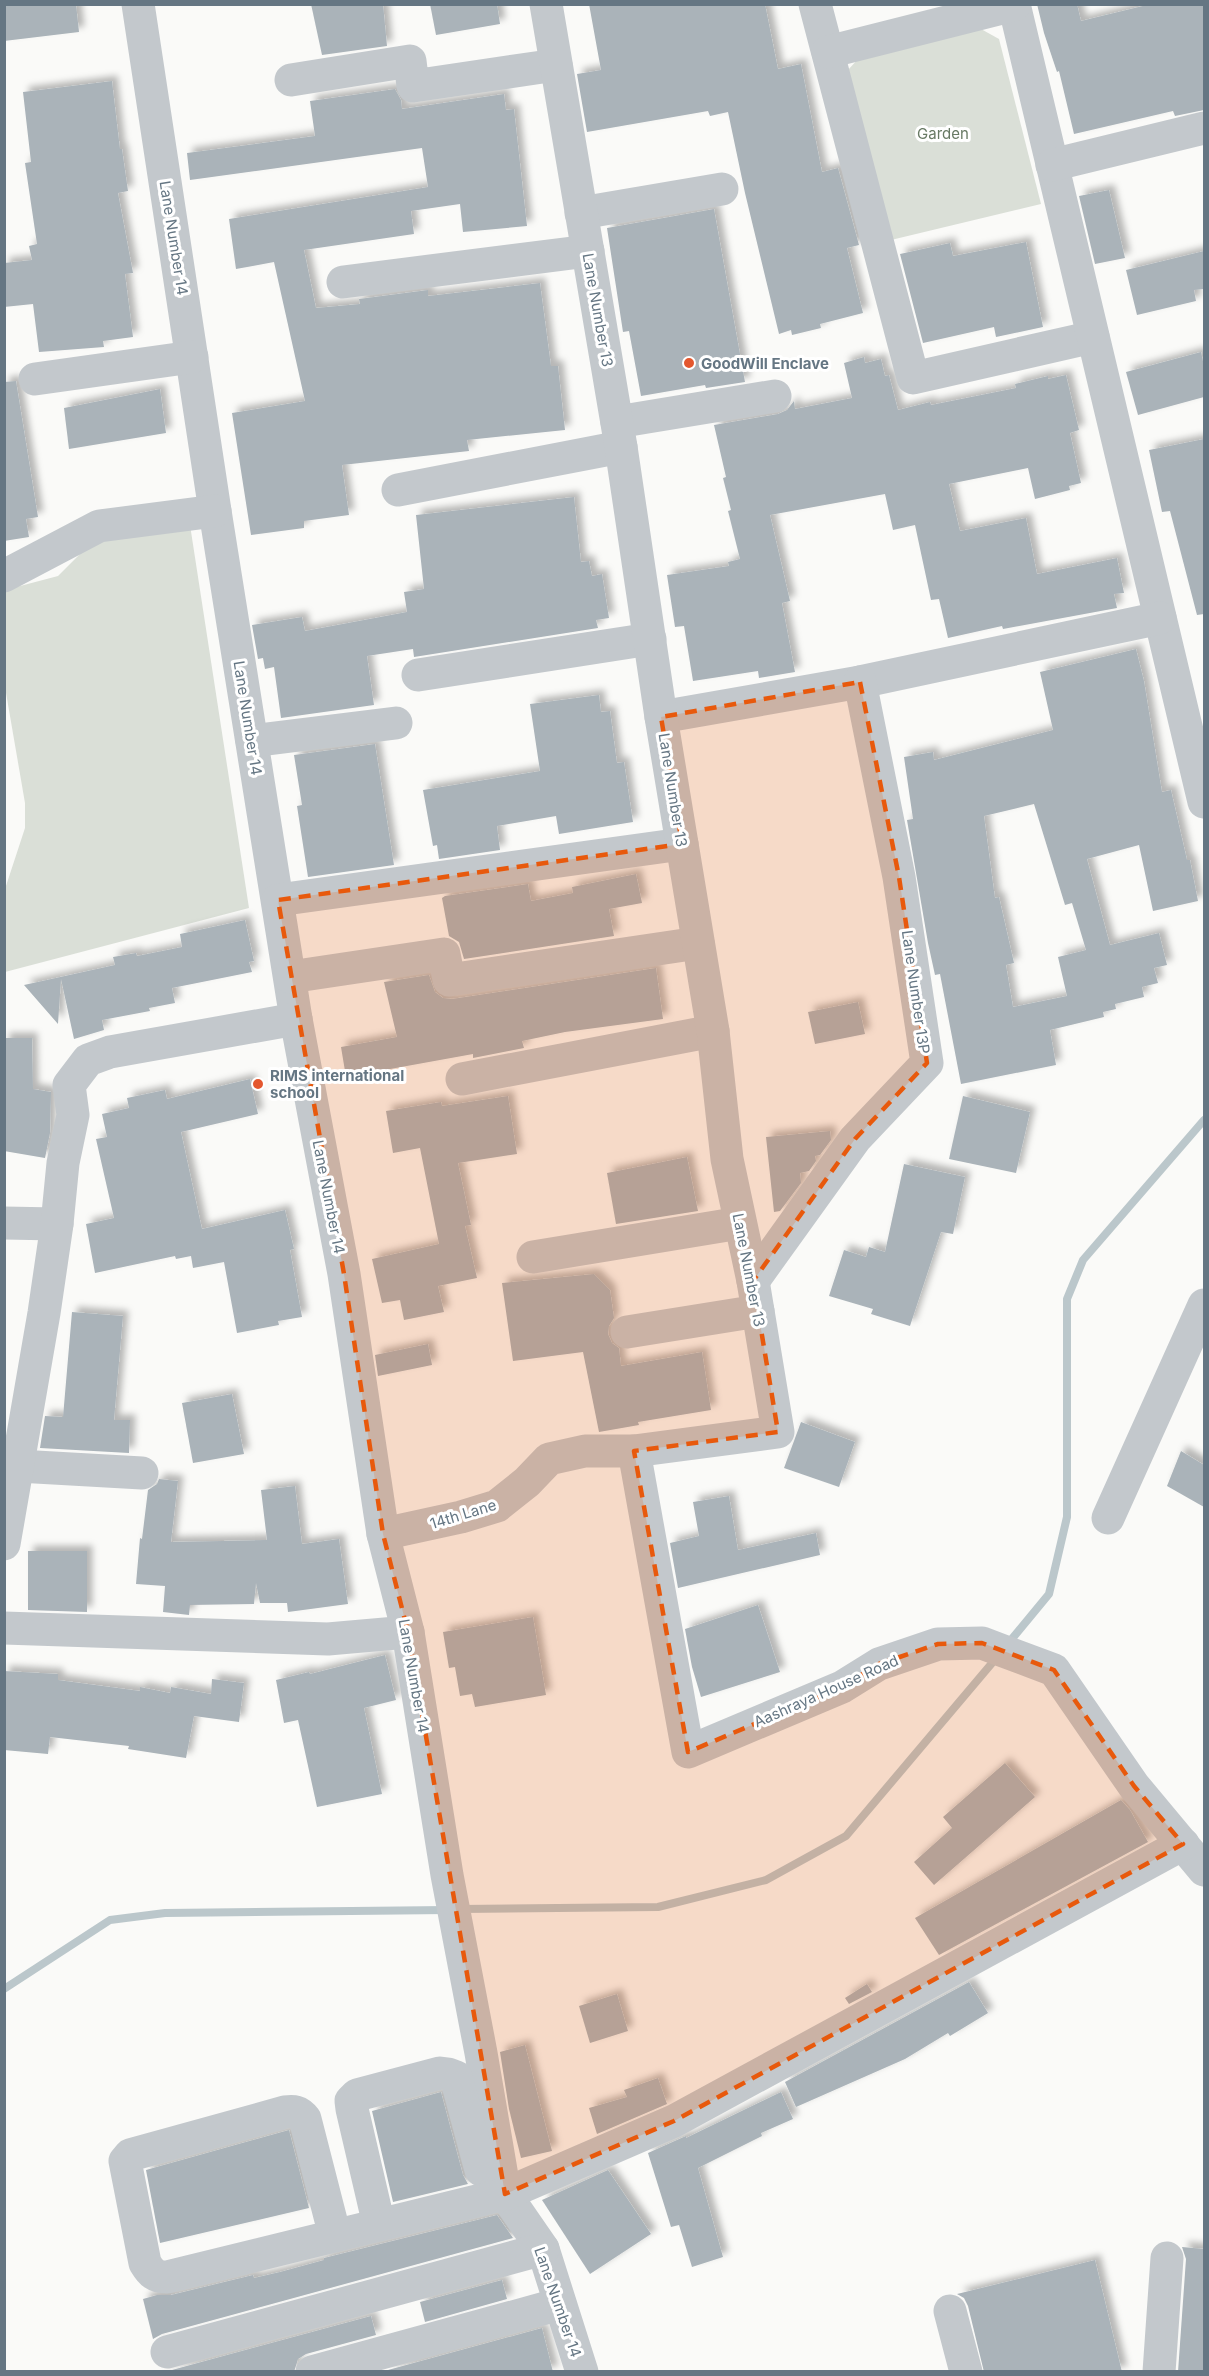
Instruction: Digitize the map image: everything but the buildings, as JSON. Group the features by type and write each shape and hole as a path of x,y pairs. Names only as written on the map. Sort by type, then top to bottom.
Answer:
{"street":[{"name":"Lane Number 14","path":"138,4 215,511 296,1019 344,1274 383,1534 408,1632 447,1875 481,2054 497,2196 543,2249 582,2372"},
{"name":"Lane Number 13","path":"546,4 619,434 661,717 713,1031 727,1159 756,1296 778,1432 634,1451"},
{"path":"815,4 913,378 1093,337"},
{"path":"828,52 1014,5 1204,802"},
{"path":"291,80 410,61 412,86 556,64"},
{"path":"1052,165 1204,128"},
{"path":"581,213 722,189"},
{"path":"343,282 588,251"},
{"path":"35,379 192,357"},
{"path":"398,490 775,396"},
{"path":"4,576 99,526 215,511"},
{"path":"661,717 860,682 1160,618"},
{"path":"418,675 650,639"},
{"name":"Lane Number 13P","path":"756,1296 855,1139 927,1063 900,877 860,682"},
{"path":"252,741 396,723"},
{"path":"278,900 682,844"},
{"path":"290,977 444,954 449,980 698,943"},
{"path":"4,1544 57,1224 63,1163 73,1115 69,1085 88,1060 110,1052 296,1019"},
{"path":"462,1080 713,1031"},
{"path":"533,1257 741,1222"},
{"path":"4,1223 57,1224"},
{"path":"627,1332 756,1296"},
{"path":"1108,1518 1204,1305"},
{"name":"14th Lane","path":"383,1534 461,1517 497,1506 527,1482 549,1459 585,1451 634,1451"},
{"name":"Aashraya House Road","path":"634,1451 688,1752 842,1687 879,1664 938,1644 982,1643 1054,1670 1134,1786 1204,1870"},
{"path":"18,1466 142,1473"},
{"path":"4,1628 328,1639 408,1632"},
{"path":"335,2236 305,2118 301,2113 285,2112 130,2156 125,2161 145,2263 150,2272 158,2277 167,2277 335,2236 497,2196 674,2121 1183,1844"},
{"path":"379,2225 351,2101 357,2095 440,2073 448,2073 456,2078 459,2084 497,2196"},
{"path":"167,2352 543,2249"},
{"path":"1159,2372 1167,2258"},
{"path":"312,2372 561,2304"},
{"path":"950,2311 966,2372"}],"highlighted area":[{"path":"860,682 899,877 927,1063 855,1139 753,1281 778,1432 634,1451 688,1752 842,1687 879,1664 938,1644 982,1643 1054,1670 1134,1786 1183,1844 674,2121 505,2194 408,1632 383,1534 344,1274 278,900 682,844 661,717"}],"green space":[{"name":"Garden","path":"981,29 999,39 1041,204 891,240 847,71 859,58"},
{"path":"190,525 249,908 5,972 5,889 25,828 25,803 5,687 5,590 58,576 94,540"}],"waterway":[{"path":"1006,1646 1049,1594 1067,1517 1067,1299 1083,1260 1204,1120"},
{"path":"461,1909 658,1907 766,1880 846,1836 998,1656"},
{"path":"4,1989 110,1920 165,1913 448,1910"}],"place":[{"name":"GoodWill Enclave","path":"689,363"},
{"name":"RIMS international school","path":"258,1084"}]}
